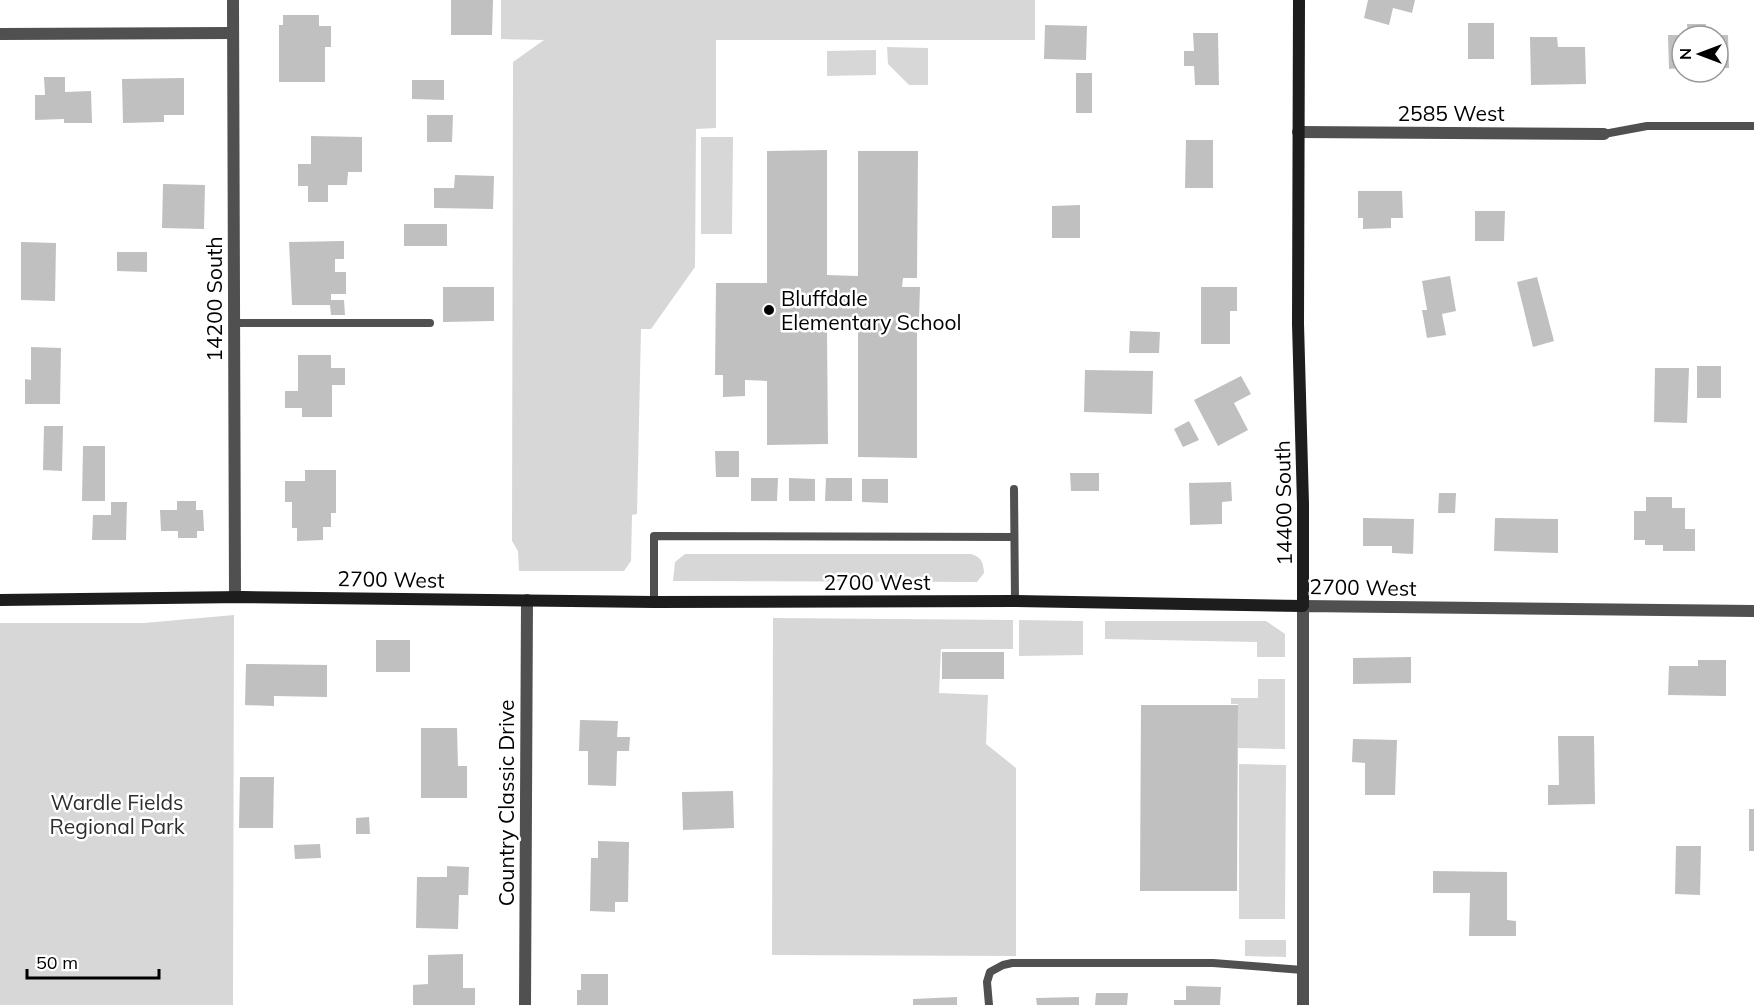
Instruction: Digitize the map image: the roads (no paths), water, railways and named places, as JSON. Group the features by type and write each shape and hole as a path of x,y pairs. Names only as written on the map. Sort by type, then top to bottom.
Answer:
{"main road":[{"name":"14400 South","path":"1299,0 1298,324 1304,606"},
{"name":"2700 West","path":"0,600 235,597 654,602 1015,601 1304,606"}],"street":[{"name":"14200 South","path":"233,0 235,597"},
{"path":"0,34 232,33"},
{"name":"2585 West","path":"1298,132 1604,134"},
{"name":"Country Classic Drive","path":"525,1005 526,600"},
{"name":"2700 West","path":"1304,606 1754,611"},
{"name":"14400 South","path":"1303,1005 1304,606"}],"lane":[{"path":"1604,134 1647,126 1754,126"},
{"path":"234,323 430,323"},
{"path":"1014,489 1015,601"},
{"path":"654,602 654,536 1014,537"},
{"path":"989,1005 987,982 990,972 1012,963 1213,963 1303,970"}],"place":[{"name":"Bluffdale Elementary School","path":"769,310"}],"park label":[{"name":"Wardle Fields Regional Park","path":"117,814"}]}
